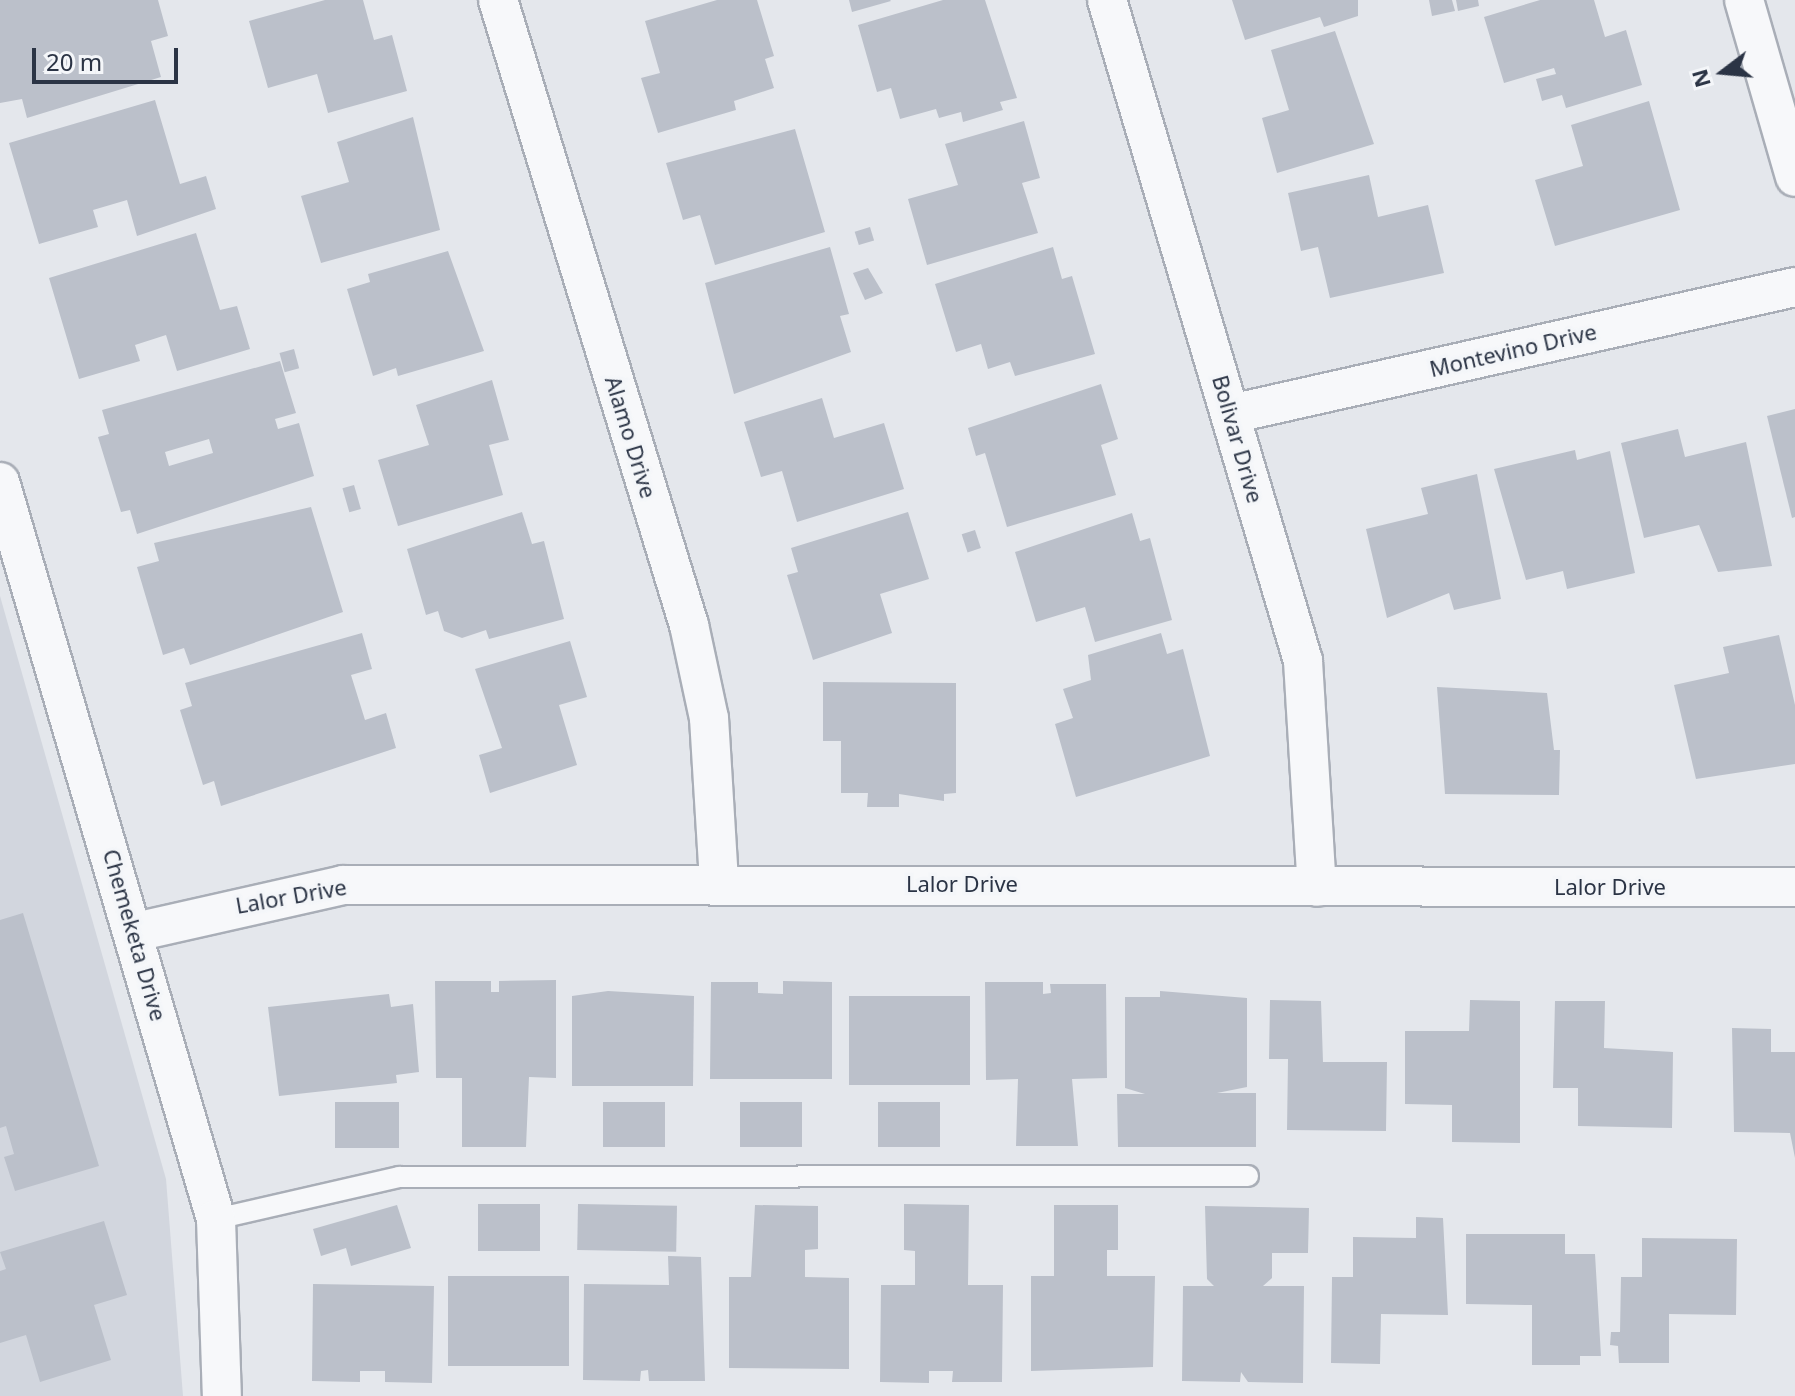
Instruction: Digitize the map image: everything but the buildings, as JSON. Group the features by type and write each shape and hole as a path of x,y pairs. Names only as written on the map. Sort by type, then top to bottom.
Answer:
{"street":[{"name":"Alamo Drive","path":"498,0 689,625 709,718 719,883"},
{"name":"Bolivar Drive","path":"1107,0 1303,661 1317,887"},
{"path":"1744,0 1795,177"},
{"name":"Montevino Drive","path":"1231,414 1795,287"},
{"name":"Chemeketa Drive","path":"0,482 135,932 216,1219 222,1396"},
{"name":"Lalor Drive","path":"135,932 343,885 719,883 1795,887"}],"lane":[{"path":"216,1219 399,1177 1248,1176"}],"shaded area":[{"path":"0,596 166,1179 183,1396 0,1396"}]}
